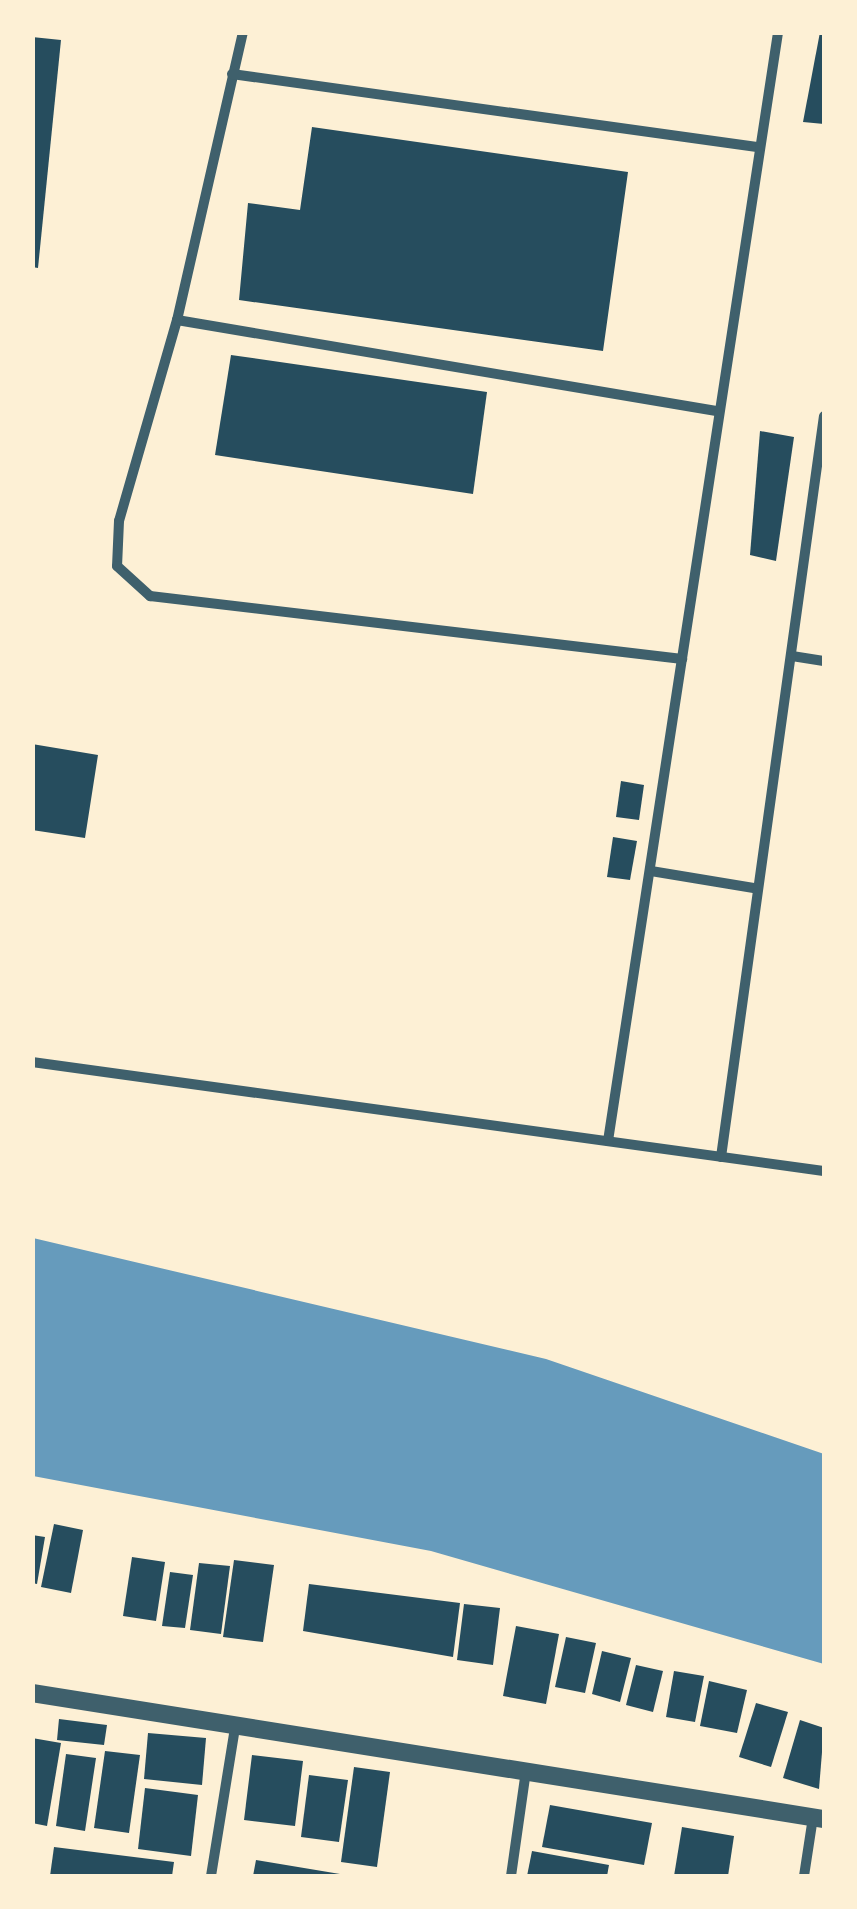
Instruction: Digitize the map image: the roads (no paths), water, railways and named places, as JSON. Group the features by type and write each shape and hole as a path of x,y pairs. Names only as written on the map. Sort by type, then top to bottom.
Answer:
{"street":[{"path":"243,32 177,320 118,520 116,566 150,596 682,659"},
{"path":"608,1141 651,871 716,411 778,32"},
{"path":"232,74 757,147"},
{"path":"177,320 716,411"},
{"path":"721,1157 754,888 792,656 824,416"},
{"path":"792,656 824,661"},
{"path":"651,871 754,888"},
{"path":"32,1062 824,1171"},
{"path":"32,1693 526,1765 818,1818 804,1876"},
{"path":"211,1876 236,1721"},
{"path":"511,1876 526,1765"}],"water":[{"path":"33,1238 546,1359 824,1454 824,1664 431,1551 33,1476"}]}
